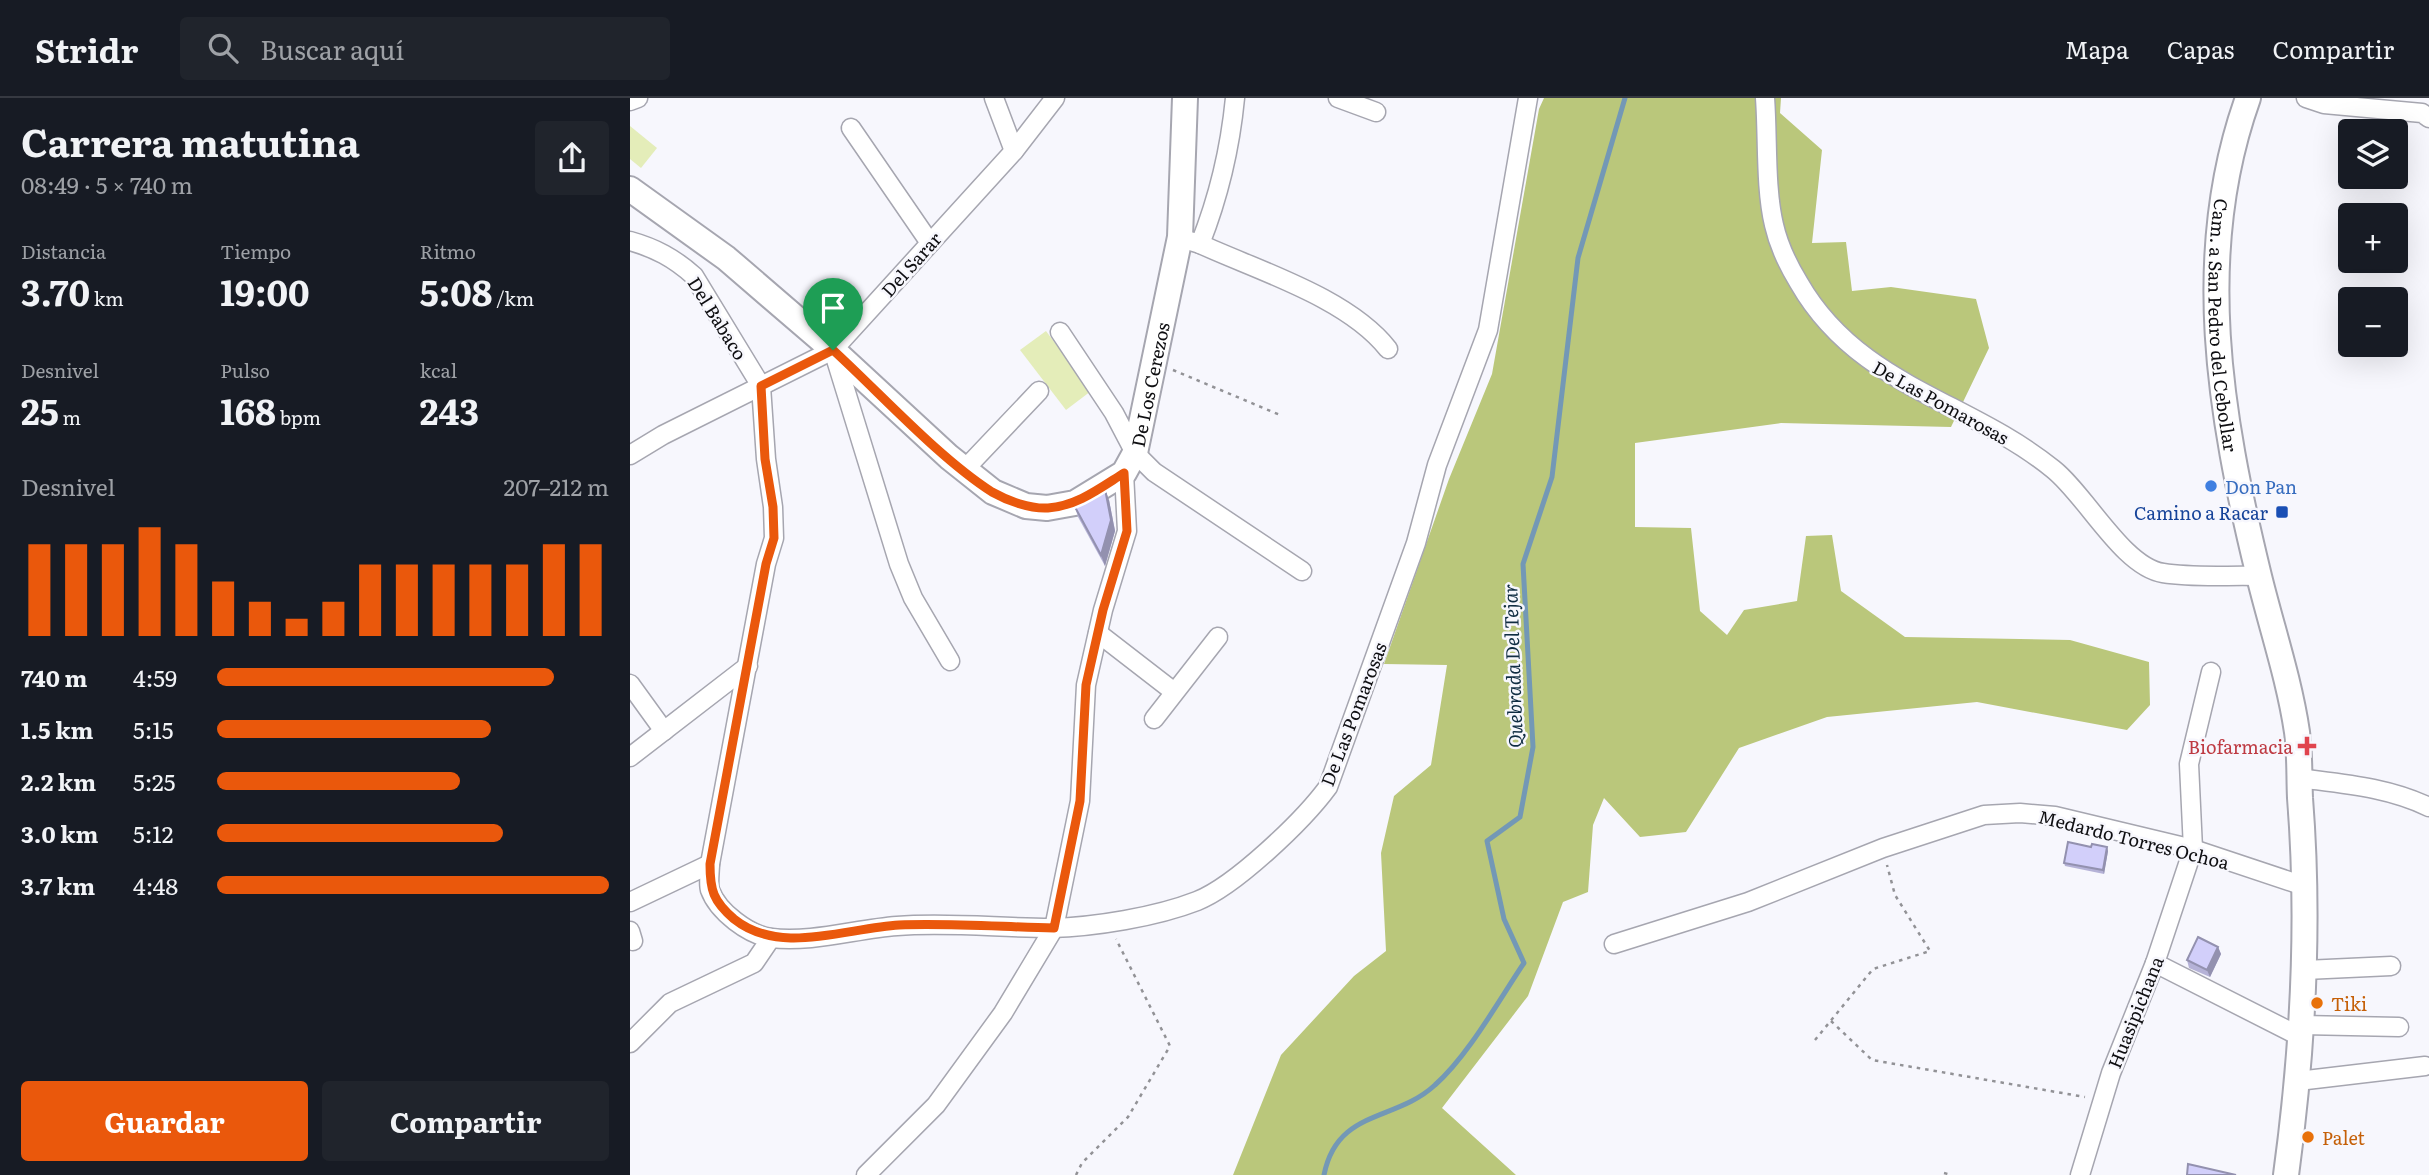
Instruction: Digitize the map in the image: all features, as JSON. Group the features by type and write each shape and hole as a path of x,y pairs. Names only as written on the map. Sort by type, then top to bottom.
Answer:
{"street":[{"path":"630,102 638,98"},
{"path":"994,98 1014,151"},
{"name":"Del Sarar","path":"630,455 833,350 1014,151 1055,98"},
{"name":"De Los Cerezos","path":"1130,463 1154,361 1190,241 1185,98"},
{"path":"1235,98 1224,175 1190,241 1349,312 1373,329 1388,349"},
{"path":"1338,98 1376,111"},
{"name":"De Las Pomarosas","path":"761,386 774,538 766,564 710,864 710,890 725,911 746,929 771,938 814,937 898,925 1054,928 1158,912 1199,900 1231,881 1314,806 1328,787 1416,544 1437,465 1488,330 1528,98"},
{"name":"De Las Pomarosas","path":"1765,98 1773,224 1783,256 1824,321 1888,375 2015,443 2054,469 2140,564 2162,573 2259,576"},
{"name":"Cam. a San Pedro del Cebollar","path":"2248,98 2222,188 2216,339 2228,435 2298,735 2305,970 2298,1081 2286,1175"},
{"path":"2306,98 2324,104 2421,113 2429,118"},
{"path":"851,128 930,243"},
{"path":"630,189 724,257 993,492 1026,506 1047,508 1075,503 1130,463"},
{"name":"Del Babaco","path":"630,241 652,247 678,262 694,276 761,386"},
{"path":"866,1175 936,1105 1003,1013 1054,928 1080,801 1086,685 1127,531 1130,463 1114,413 1060,332"},
{"path":"833,350 899,565 913,598 950,661"},
{"path":"965,470 1039,391"},
{"path":"1130,463 1154,472 1302,571"},
{"path":"1098,633 1173,691"},
{"path":"1154,719 1173,691 1218,637"},
{"path":"630,757 748,666"},
{"path":"2193,849 2189,764 2211,672"},
{"path":"630,684 664,731"},
{"path":"2299,778 2352,783 2429,807"},
{"name":"Medardo Torres Ochoa","path":"1614,944 1748,902 1883,848 1984,815 2020,813 2055,816 2193,849 2304,886"},
{"name":"Huasipichana","path":"2080,1175 2102,1100 2155,963 2193,849"},
{"path":"630,902 710,864"},
{"path":"630,1043 670,1003 754,964 771,938"},
{"path":"2155,963 2302,1031 2399,1027"},
{"path":"2305,970 2390,966"},
{"path":"2298,1081 2425,1066"}],"path":[{"path":"1154,361 1280,415"},
{"path":"1815,1040 1873,969 1930,951 1895,895 1883,848"},
{"path":"1076,1175 1082,1163 1128,1117 1170,1046 1107,920"},
{"path":"1831,1021 1872,1060 2102,1100"},
{"path":"1944,1173 1952,1175"}],"green space":[{"path":"1544,98 1781,98 1780,113 1822,150 1812,243 1846,242 1852,291 1891,287 1976,299 1989,348 1951,427 1781,423 1635,443 1635,527 1691,528 1700,611 1727,635 1744,610 1797,601 1806,536 1832,535 1841,591 1905,637 2070,640 2149,662 2150,705 2127,730 1977,702 1827,717 1739,748 1686,832 1640,837 1604,798 1593,825 1588,892 1563,902 1528,996 1442,1108 1516,1175 1233,1175 1281,1055 1354,976 1386,951 1381,853 1394,796 1431,765 1447,665 1384,664 1449,479 1492,374 1539,109"},
{"path":"630,126 657,148 641,168 630,159"},
{"path":"1046,331 1091,391 1066,410 1020,350"}],"building":[{"path":"1105,489 1111,520 1101,555 1075,507"},
{"path":"2068,842 2107,847 2103,870 2064,863"},
{"path":"2198,937 2218,947 2207,970 2187,960"},
{"path":"2188,1164 2236,1175 2187,1175"}],"waterway":[{"name":"Quebrada Del Tejar","path":"1324,1175 1331,1154 1341,1138 1354,1127 1419,1097 1447,1073 1471,1043 1524,963 1504,919 1487,841 1520,817 1533,747 1523,564 1552,477 1578,258 1625,98"}],"place":[{"name":"Don Pan","path":"2211,486"},
{"name":"Camino a Racar","path":"2282,512"},
{"name":"Biofarmacia","path":"2307,746"},
{"name":"Tiki","path":"2317,1003"},
{"name":"Palet","path":"2308,1137"}],"route":[{"path":"833,350 949,457 993,492 1026,506 1047,508 1075,503 1124,473 1127,531 1103,610 1086,685 1080,801 1054,928 898,925 814,937 771,938 746,929 725,911 710,890 710,864 766,564 774,538 773,507 765,459 761,386 833,350"}]}
